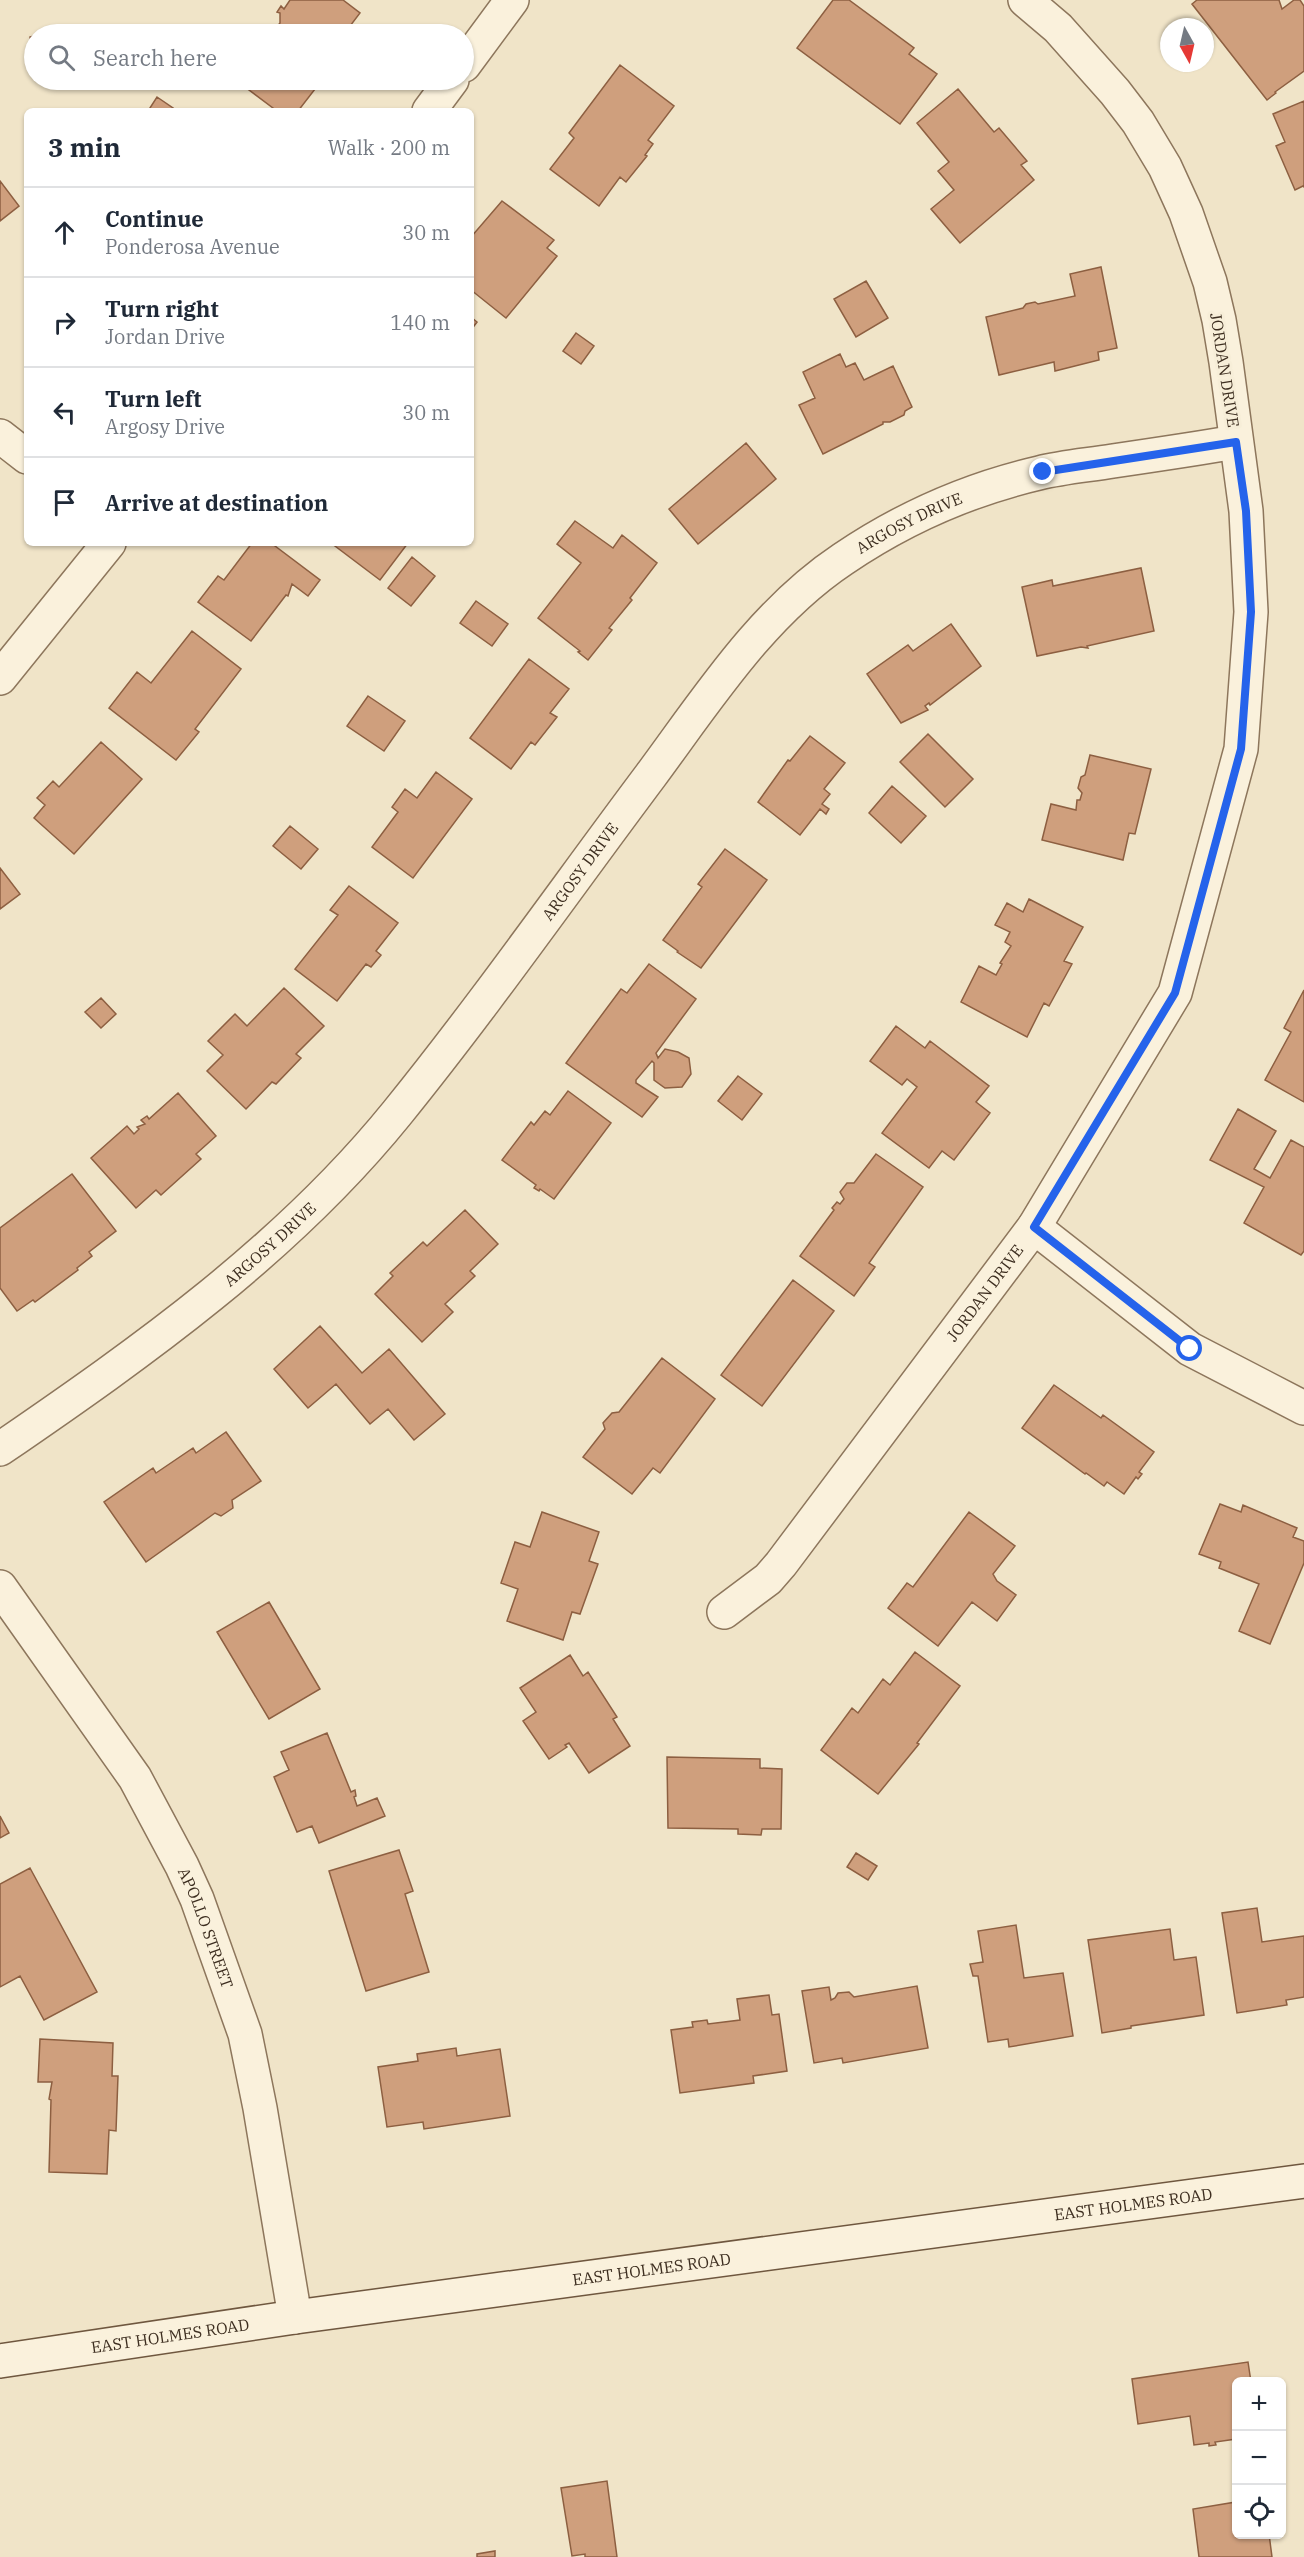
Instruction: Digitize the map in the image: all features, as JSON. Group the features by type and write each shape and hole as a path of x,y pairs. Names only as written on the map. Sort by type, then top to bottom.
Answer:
{"street":[{"path":"474,51 512,0"},
{"name":"JORDAN DRIVE","path":"724,1612 768,1579 781,1564 1034,1227 1175,993 1241,749 1251,612 1246,511 1226,362 1215,301 1198,246 1165,167 1138,122 1115,92 1058,28 1025,0"},
{"path":"431,108 445,90"},
{"path":"0,436 24,455"},
{"name":"ARGOSY DRIVE","path":"0,1449 168,1329 229,1281 309,1208 373,1142 454,1040 737,659 800,593 838,562 907,521 960,497 999,484 1043,472 1236,442"},
{"path":"0,678 107,546"},
{"path":"1034,1227 1190,1349 1304,1408"},
{"name":"APOLLO STREET","path":"0,1587 135,1778 178,1857 197,1899 245,2034 260,2108 295,2317"},
{"name":"EAST HOLMES ROAD","path":"0,2361 295,2317 1304,2181"}],"building":[{"path":"290,0 343,0 360,13 352,24 279,24 280,13 277,12 281,6 284,9"},
{"path":"833,0 849,0 914,48 909,54 937,74 900,124 797,48"},
{"path":"1197,0 1279,0 1282,9 1294,0 1300,0 1304,6 1304,71 1267,100 1214,32 1214,18 1203,18 1192,4"},
{"path":"620,65 674,106 648,140 653,144 645,155 647,156 626,182 620,177 599,206 550,169 574,138 569,133"},
{"path":"958,89 994,132 999,128 1027,161 1021,165 1034,180 960,243 931,209 954,190 938,171 949,162 917,123"},
{"path":"249,90 314,90 300,108 273,108"},
{"path":"157,97 173,108 150,108"},
{"path":"1304,101 1304,187 1295,190 1276,146 1285,142 1273,114"},
{"path":"0,181 19,206 0,221"},
{"path":"502,201 554,240 547,248 557,256 506,318 474,292 474,234"},
{"path":"1101,267 1117,348 1098,352 1099,360 1055,371 1054,362 999,375 986,317 1023,308 1026,304 1035,302 1038,304 1075,296 1070,274"},
{"path":"866,281 888,318 856,337 834,299"},
{"path":"576,333 594,346 581,364 563,351"},
{"path":"840,354 846,367 855,363 864,380 893,366 912,407 905,411 904,415 890,422 883,422 823,454 799,405 815,398 803,372"},
{"path":"746,443 776,479 698,544 669,509"},
{"path":"575,521 613,548 622,535 657,563 630,598 632,600 609,628 612,630 588,660 538,618 581,563 557,544"},
{"path":"250,546 275,546 320,580 308,596 292,584 288,596 286,595 251,641 198,602 218,576 224,580"},
{"path":"335,546 406,546 380,580"},
{"path":"412,557 435,576 411,606 388,588"},
{"path":"1141,568 1154,631 1087,646 1088,648 1081,647 1037,656 1022,587 1052,580 1053,586"},
{"path":"476,601 508,624 492,646 460,623"},
{"path":"951,624 981,666 930,705 929,703 925,706 928,710 901,723 867,674 908,645 913,651"},
{"path":"192,631 241,669 195,729 199,732 176,760 109,708 137,672 151,683"},
{"path":"529,659 569,689 550,713 557,717 535,745 531,742 511,769 470,738"},
{"path":"368,696 405,721 384,751 347,726"},
{"path":"928,734 973,779 945,807 900,762"},
{"path":"810,736 845,763 824,789 830,794 822,804 829,809 826,814 820,809 800,835 758,802 788,760 790,761"},
{"path":"101,742 142,779 74,854 34,818 45,805 37,798 53,781 59,787"},
{"path":"1090,755 1151,769 1135,834 1129,833 1123,860 1042,840 1051,804 1076,810 1077,800 1080,800 1082,793 1078,788 1081,777 1085,775"},
{"path":"436,772 472,799 413,878 372,847 398,812 392,807 405,789 417,798"},
{"path":"892,786 926,816 901,843 869,813"},
{"path":"290,826 318,849 301,869 273,846"},
{"path":"725,849 767,880 701,968 663,940 702,887 698,884"},
{"path":"0,868 20,894 0,909"},
{"path":"349,886 398,923 376,951 381,955 371,967 366,964 337,1001 295,969 338,915 330,910"},
{"path":"1029,899 1083,927 1064,961 1072,964 1049,1006 1044,1003 1027,1037 961,1002 979,966 996,975 1002,964 1000,963 1011,946 1005,942 1010,932 995,925 1007,903 1023,912"},
{"path":"649,964 696,999 656,1053 658,1058 665,1049 689,1058 691,1074 682,1087 665,1088 654,1080 652,1061 636,1080 636,1083 658,1097 642,1117 566,1063 621,989 627,993"},
{"path":"284,988 324,1026 296,1054 301,1058 276,1084 272,1082 246,1109 207,1071 223,1055 208,1041 235,1014 247,1026"},
{"path":"1304,990 1304,1102 1265,1080 1291,1032 1284,1028"},
{"path":"101,998 116,1014 101,1028 85,1012"},
{"path":"896,1026 925,1048 930,1041 989,1086 976,1102 990,1113 954,1160 942,1151 929,1168 882,1133 917,1087 907,1079 902,1085 870,1061"},
{"path":"738,1076 762,1094 742,1120 718,1101"},
{"path":"568,1091 611,1123 554,1199 540,1189 539,1191 534,1188 536,1185 502,1160 531,1122 534,1125 545,1111 550,1115"},
{"path":"178,1093 216,1136 196,1154 201,1159 161,1195 156,1190 136,1208 91,1158 127,1126 134,1134 139,1129 137,1127 145,1124 141,1120 147,1116 149,1119"},
{"path":"1238,1109 1276,1131 1254,1169 1270,1178 1291,1140 1304,1147 1304,1251 1301,1255 1244,1223 1264,1187 1210,1160"},
{"path":"876,1154 923,1187 869,1263 875,1267 854,1296 800,1256 834,1210 832,1208 844,1199 840,1192 847,1183 854,1183"},
{"path":"72,1174 116,1231 89,1252 92,1256 77,1268 78,1270 35,1302 33,1300 17,1311 0,1288 0,1228"},
{"path":"465,1210 498,1244 470,1271 475,1276 445,1304 453,1312 422,1342 375,1294 393,1276 390,1273 423,1242 427,1246"},
{"path":"793,1280 834,1311 762,1406 721,1375"},
{"path":"320,1326 362,1373 389,1349 445,1414 414,1440 388,1409 370,1424 336,1384 308,1408 274,1369"},
{"path":"662,1358 715,1399 660,1473 653,1468 632,1494 583,1457 605,1429 603,1423 612,1413 619,1412"},
{"path":"1054,1385 1101,1418 1103,1415 1154,1452 1139,1472 1142,1474 1138,1479 1136,1477 1124,1494 1107,1482 1104,1486 1085,1474 1022,1428"},
{"path":"226,1432 261,1481 232,1500 233,1508 221,1516 215,1513 146,1562 104,1502 153,1468 156,1473 193,1448 196,1453"},
{"path":"1220,1504 1241,1512 1243,1505 1297,1528 1293,1537 1304,1541 1304,1563 1270,1644 1239,1631 1259,1584 1219,1568 1221,1562 1199,1554"},
{"path":"542,1512 599,1532 589,1561 598,1564 580,1614 572,1612 563,1640 507,1621 518,1589 501,1583 515,1542 530,1547"},
{"path":"969,1512 1015,1546 993,1574 997,1581 1016,1595 997,1621 972,1602 938,1646 888,1608 907,1583 913,1587"},
{"path":"269,1602 320,1689 269,1719 217,1632"},
{"path":"915,1652 960,1686 917,1743 919,1744 878,1794 821,1750 852,1708 858,1713 883,1679 890,1685"},
{"path":"570,1655 583,1676 588,1672 617,1717 613,1719 630,1746 589,1773 569,1743 565,1745 567,1747 549,1759 523,1721 536,1712 520,1688"},
{"path":"327,1733 351,1792 355,1790 356,1796 354,1797 357,1806 377,1798 385,1816 319,1843 312,1826 297,1832 274,1777 289,1770 281,1752"},
{"path":"667,1757 760,1759 760,1768 782,1769 781,1829 762,1829 761,1835 738,1834 738,1829 668,1828"},
{"path":"0,1816 9,1833 0,1838"},
{"path":"399,1850 413,1891 405,1894 429,1972 366,1991 329,1871"},
{"path":"856,1853 877,1866 868,1880 847,1867"},
{"path":"30,1868 97,1992 44,2020 20,1976 0,1987 0,1884"},
{"path":"1257,1908 1262,1942 1304,1936 1304,1997 1286,2000 1287,2005 1237,2013 1222,1913"},
{"path":"1016,1925 1024,1978 1063,1973 1073,2036 1009,2047 1008,2039 988,2042 978,1976 973,1976 970,1964 983,1962 978,1931"},
{"path":"1170,1929 1174,1960 1196,1957 1204,2015 1131,2026 1131,2028 1102,2033 1088,1940"},
{"path":"917,1986 928,2048 843,2063 842,2058 814,2063 802,1991 829,1987 831,2000 838,1993 849,1992 854,1997"},
{"path":"769,1995 772,2015 779,2014 787,2071 753,2076 754,2083 680,2093 671,2030 693,2027 692,2022 707,2020 708,2024 740,2020 737,1999"},
{"path":"40,2039 113,2043 112,2076 118,2076 116,2131 109,2130 107,2174 49,2172 51,2100 49,2099 52,2082 38,2082"},
{"path":"456,2048 457,2056 500,2049 510,2116 424,2129 423,2122 387,2127 378,2067 418,2061 417,2054"},
{"path":"1248,2362 1250,2377 1232,2377 1232,2440 1215,2442 1216,2445 1209,2446 1209,2443 1194,2445 1190,2416 1138,2424 1132,2379"},
{"path":"607,2481 617,2557 585,2557 585,2554 572,2556 561,2488"},
{"path":"1232,2503 1232,2539 1270,2539 1272,2557 1199,2557 1193,2509"},
{"path":"495,2551 495,2557 477,2557 477,2554"}],"route":[{"path":"1043,472 1236,442 1246,511 1251,612 1241,749 1175,993 1034,1227 1190,1349"}]}
